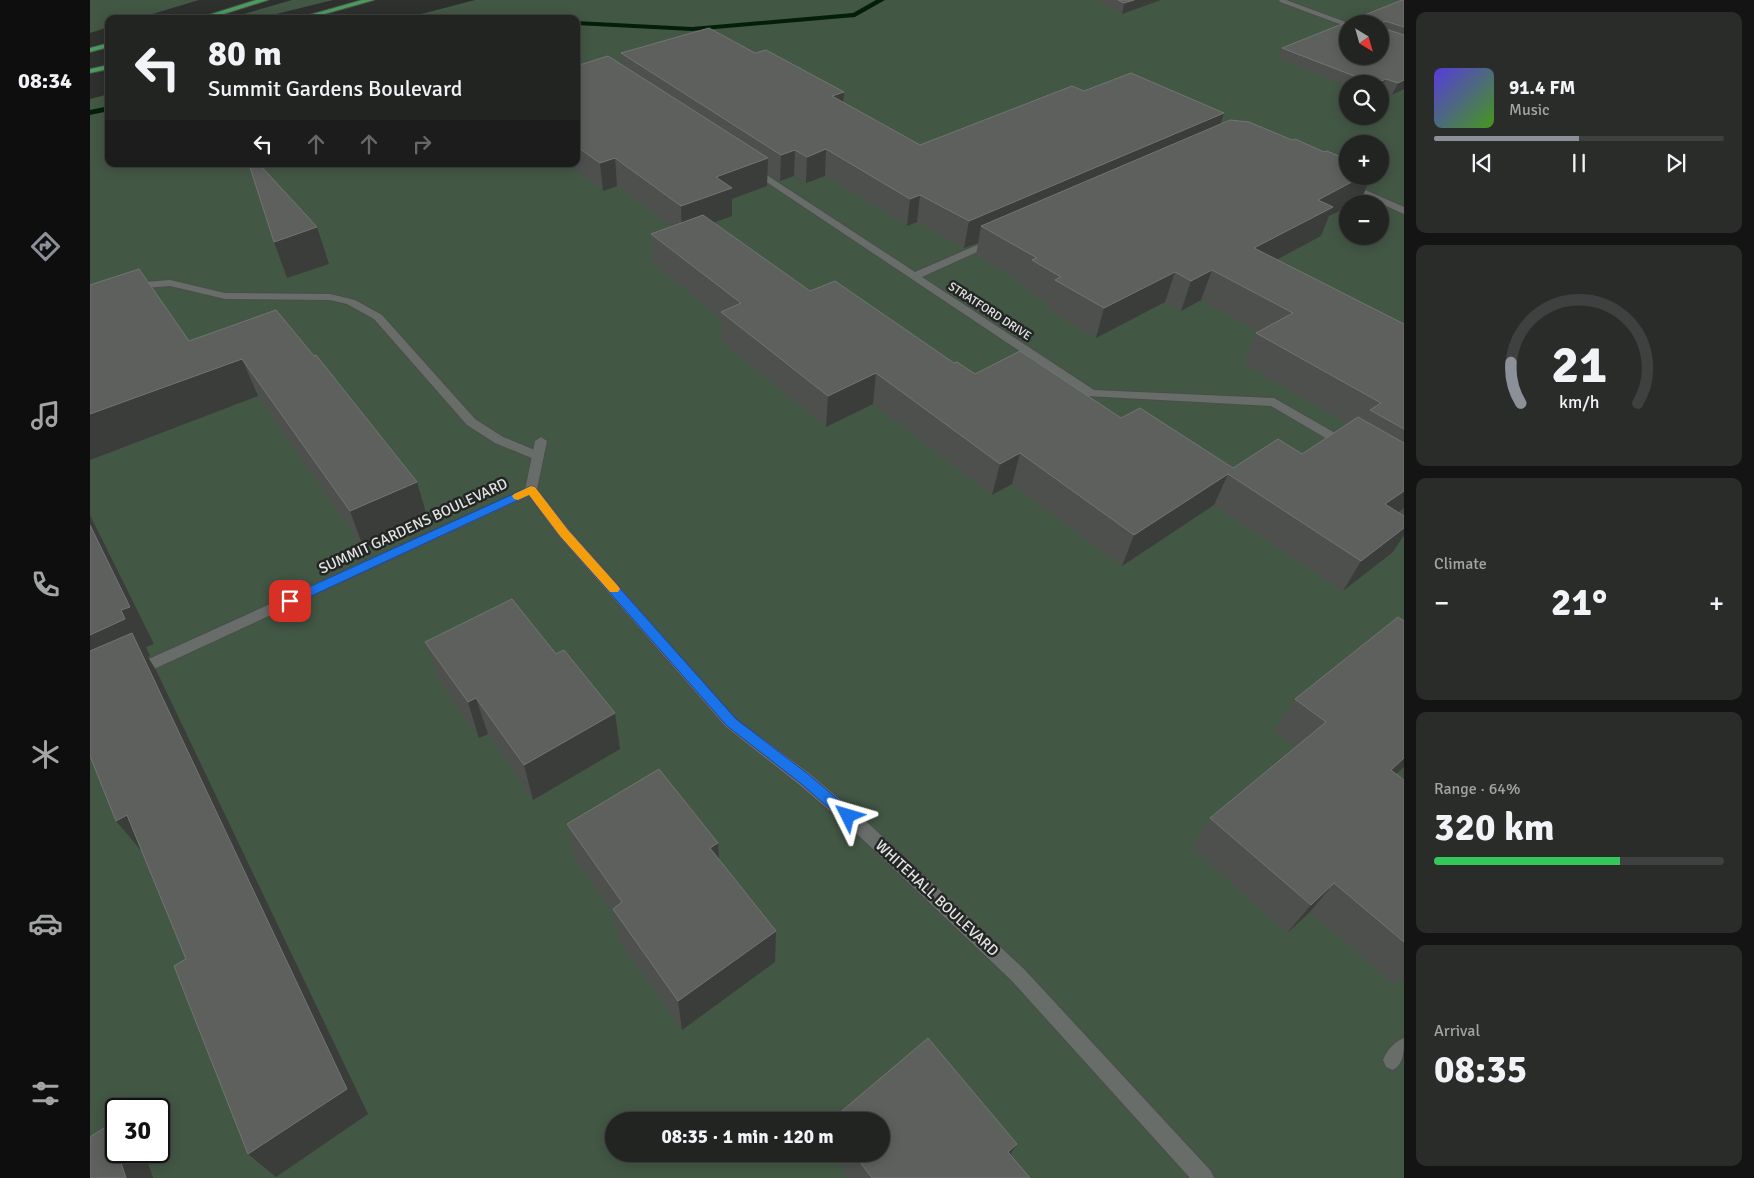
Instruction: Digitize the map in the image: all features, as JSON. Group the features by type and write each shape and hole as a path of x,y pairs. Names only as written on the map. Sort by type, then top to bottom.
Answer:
{"main road":[{"path":"213,15 264,0"},
{"path":"313,15 370,0"},
{"path":"90,50 105,46"},
{"path":"90,72 105,68"}],"street":[{"path":"1283,0 1339,21"},
{"name":"STRATFORD DRIVE","path":"747,165 1091,393 1274,402 1358,451"},
{"path":"1334,179 1404,211"},
{"path":"915,276 1004,237"},
{"path":"122,288 137,284 170,282 225,296 330,296 351,302 378,317 471,422 499,440 540,448 531,490"},
{"name":"SUMMIT GARDENS BOULEVARD","path":"125,676 531,490"},
{"name":"WHITEHALL BOULEVARD","path":"531,490 564,533 731,723 803,778 863,829 1018,975 1204,1178"}],"green space":[{"path":"90,0 199,0 149,15 105,15 105,28 90,33"},
{"path":"292,0 333,0 272,15 241,15"},
{"path":"475,0 1404,0 1404,1178 90,1178 90,99 105,95 105,167 580,167 580,15 417,15"}],"building":[{"path":"1118,0 1134,0 1124,3"},
{"path":"1404,0 1404,27 1389,22 1389,15 1364,15"},
{"path":"1339,25 1339,65 1389,65 1389,30 1404,35 1404,80 1398,83 1389,80 1389,75 1352,75 1282,48"},
{"path":"709,28 755,53 766,50 844,92 832,96 920,145 1072,86 1084,91 1131,73 1224,113 969,221 920,195 910,199 826,149 807,157 795,150 781,155 621,53"},
{"path":"608,56 768,158 716,177 732,188 681,206 615,158 600,163 580,149 580,65"},
{"path":"1230,120 1249,122 1292,140 1295,139 1324,152 1327,151 1339,156 1339,185 1346,185 1318,200 1333,207 1254,248 1404,324 1404,429 1370,410 1381,403 1256,333 1293,313 1212,270 1191,281 1175,272 1104,308 1055,280 1061,277 1032,260 1037,258 981,226"},
{"path":"250,167 262,167 317,227 274,242"},
{"path":"703,215 810,291 835,281 954,363 957,362 975,374 1020,351 1121,418 1140,408 1233,468 1278,439 1302,454 1358,417 1404,443 1404,491 1385,504 1404,516 1404,528 1361,561 1228,474 1134,535 1020,453 1000,464 876,373 828,396 721,312 741,303 651,234"},
{"path":"139,269 189,341 276,310 314,356 316,355 417,482 350,511 242,359 90,414 90,285"},
{"path":"90,525 130,607 121,610 125,619 90,635"},
{"path":"512,599 556,654 564,650 615,713 524,765 476,698 468,702 425,642"},
{"path":"1398,617 1404,621 1404,758 1391,770 1404,780 1404,942 1334,883 1311,905 1210,818 1326,722 1295,699"},
{"path":"132,633 347,1089 248,1154 174,966 186,959 127,815 116,821 90,756 90,651"},
{"path":"659,769 718,843 710,848 776,931 678,1001 613,909 622,902 567,824"},
{"path":"928,1038 1017,1144 1008,1152 1030,1178 872,1178 860,1162 890,1162 890,1112 841,1112"},
{"path":"105,1128 105,1163 121,1163 126,1178 90,1178 90,1137"}],"waterway":[{"path":"580,23 692,29 855,15 881,0"},
{"path":"90,113 105,109"}],"slow traffic":[{"path":"518,496 531,490 564,533 614,589"}],"route":[{"path":"290,601 531,490 564,533 731,723 803,778 848,816"}]}
